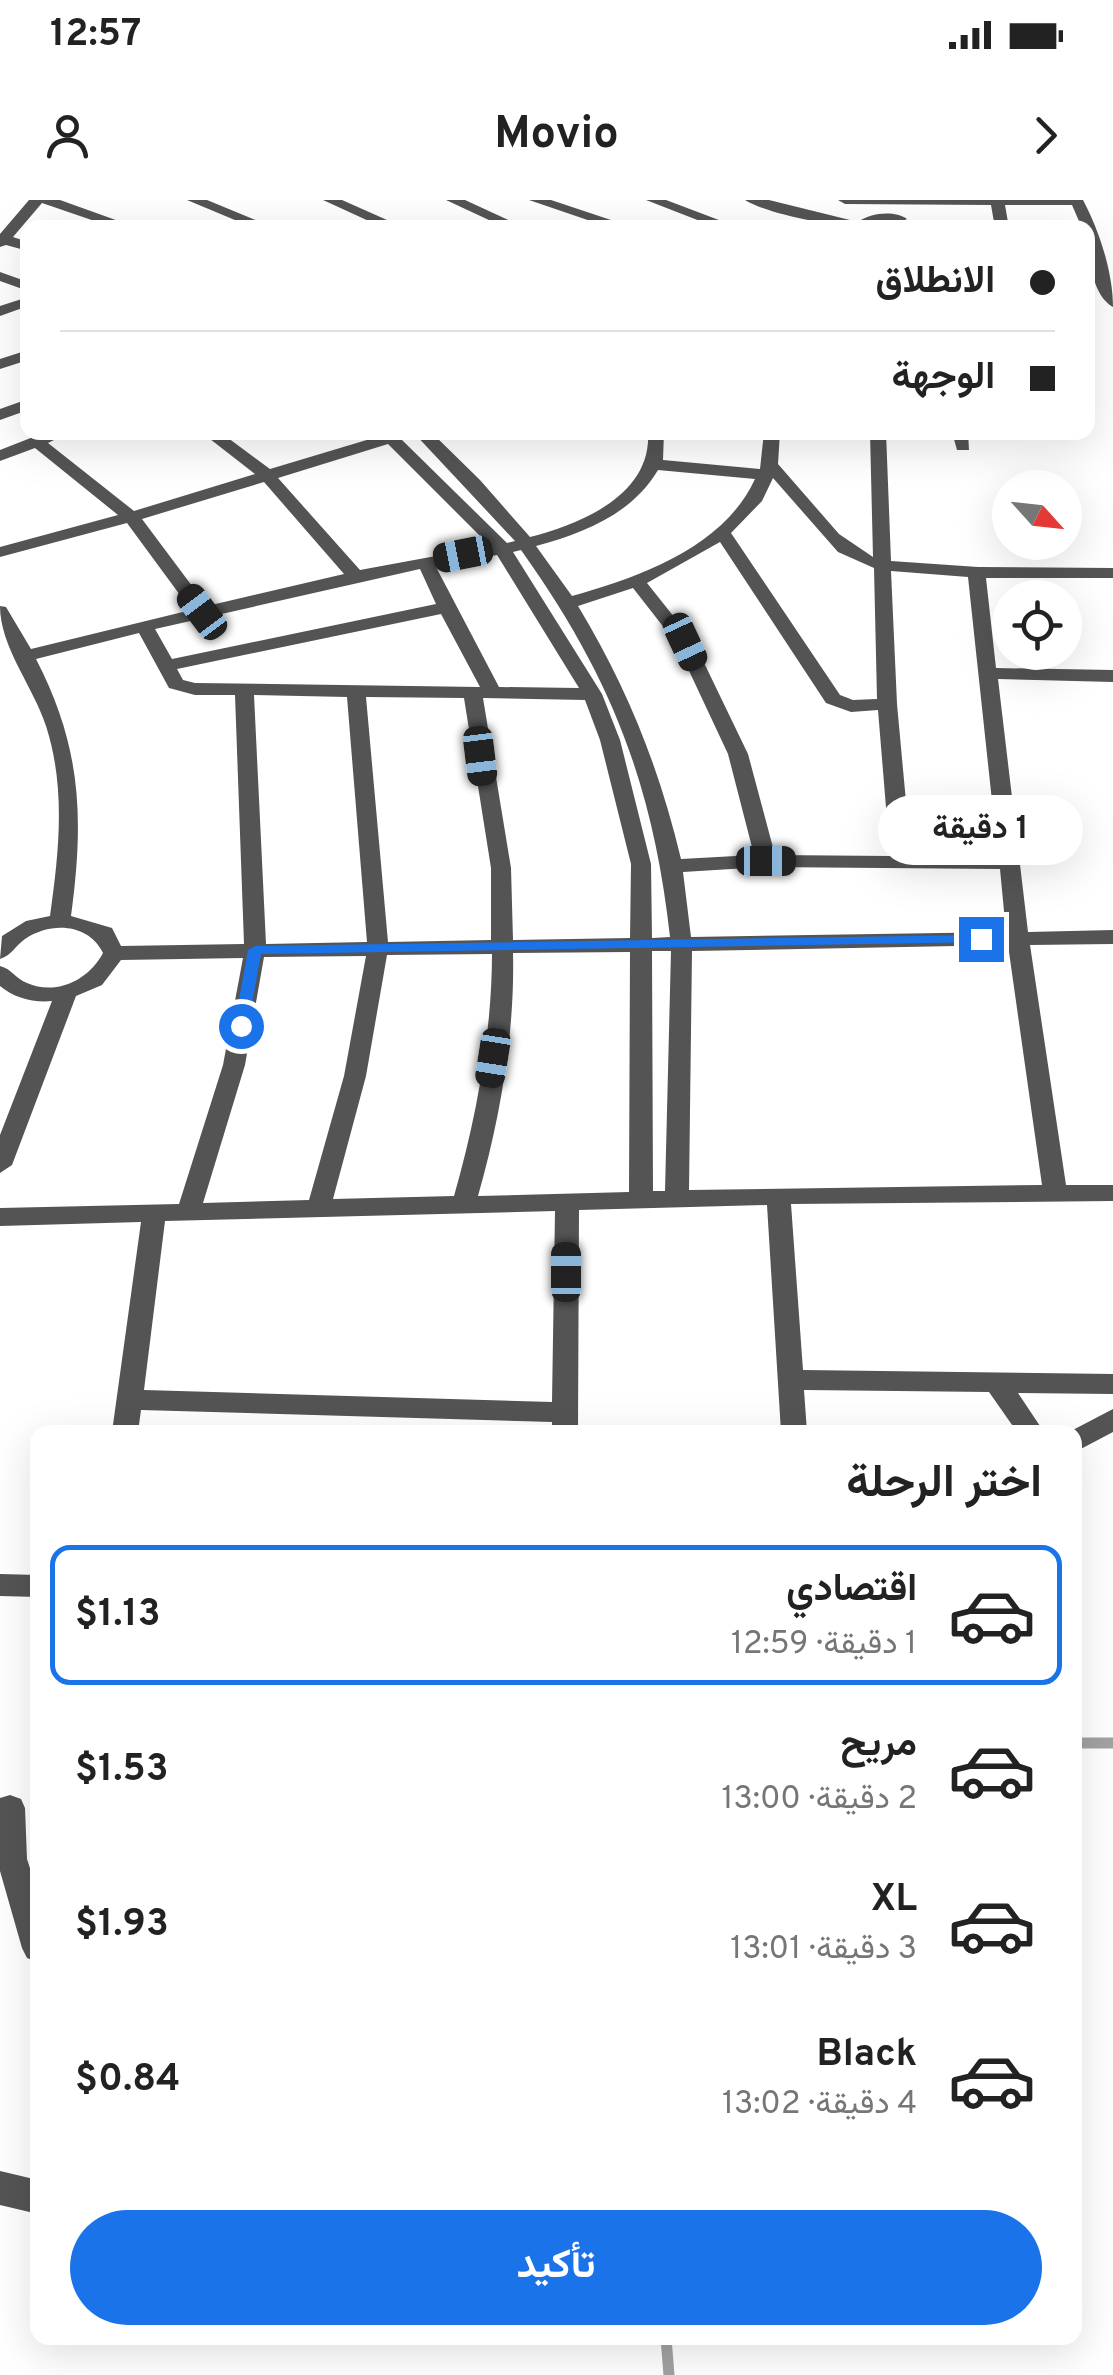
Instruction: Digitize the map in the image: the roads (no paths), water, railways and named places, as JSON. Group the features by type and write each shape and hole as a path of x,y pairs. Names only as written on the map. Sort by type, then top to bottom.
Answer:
{"street":[{"path":"46,200 107,220"},
{"path":"194,200 247,220"},
{"path":"330,200 379,220"},
{"path":"453,200 500,220"},
{"path":"536,200 602,220"},
{"path":"654,200 710,220"},
{"path":"752,200 832,220"},
{"path":"845,200 1076,201"},
{"path":"982,218 990,220"},
{"path":"869,220 908,219"},
{"path":"1095,240 1110,299"},
{"path":"0,456 43,440"},
{"path":"220,440 267,475 356,577"},
{"path":"0,552 131,518 376,440"},
{"path":"401,440 501,547 592,694 626,792 641,864 644,942 641,1202"},
{"path":"429,440 527,542 571,602 618,688 636,734 672,866 681,941 676,1199"},
{"path":"27,656 202,612 553,536 616,506 643,483 653,464 655,440"},
{"path":"571,602 637,582 723,534 768,471 771,440"},
{"path":"878,440 886,566 887,704 901,862"},
{"path":"38,442 131,518 202,612"},
{"path":"653,464 768,471 852,554 886,566 976,572 1113,573"},
{"path":"723,534 834,699 851,706 887,704"},
{"path":"425,562 483,693 484,787 501,868 503,994 478,1154 463,1205"},
{"path":"976,572 1018,939 1055,1192"},
{"path":"637,582 685,642 738,754 766,861"},
{"path":"165,666 447,607"},
{"path":"0,611 27,656 66,766 68,876 60,921"},
{"path":"144,626 165,666 182,686 592,694"},
{"path":"988,673 1113,676"},
{"path":"188,1212 234,1065 255,950 244,690"},
{"path":"320,1208 355,1076 378,947 356,692"},
{"path":"672,866 766,861 1009,863"},
{"path":"0,952 29,928 60,921 78,922 104,933 114,953"},
{"path":"114,953 1113,937"},
{"path":"0,974 13,987 28,993 67,992 100,977 114,953"},
{"path":"0,1165 67,992"},
{"path":"0,1217 778,1196 1113,1193"},
{"path":"778,1196 793,1425"},
{"path":"129,1400 566,1422 567,1203"},
{"path":"125,1425 154,1214"},
{"path":"790,1380 1113,1384"},
{"path":"997,1383 1026,1425"},
{"path":"1082,1438 1113,1420"},
{"path":"0,1585 30,1586"},
{"path":"16,1808 12,1859 30,1921"},
{"path":"0,2188 30,2195"}],"waterway":[{"path":"1082,1743 1113,1743"},
{"path":"667,2345 669,2375"}]}
